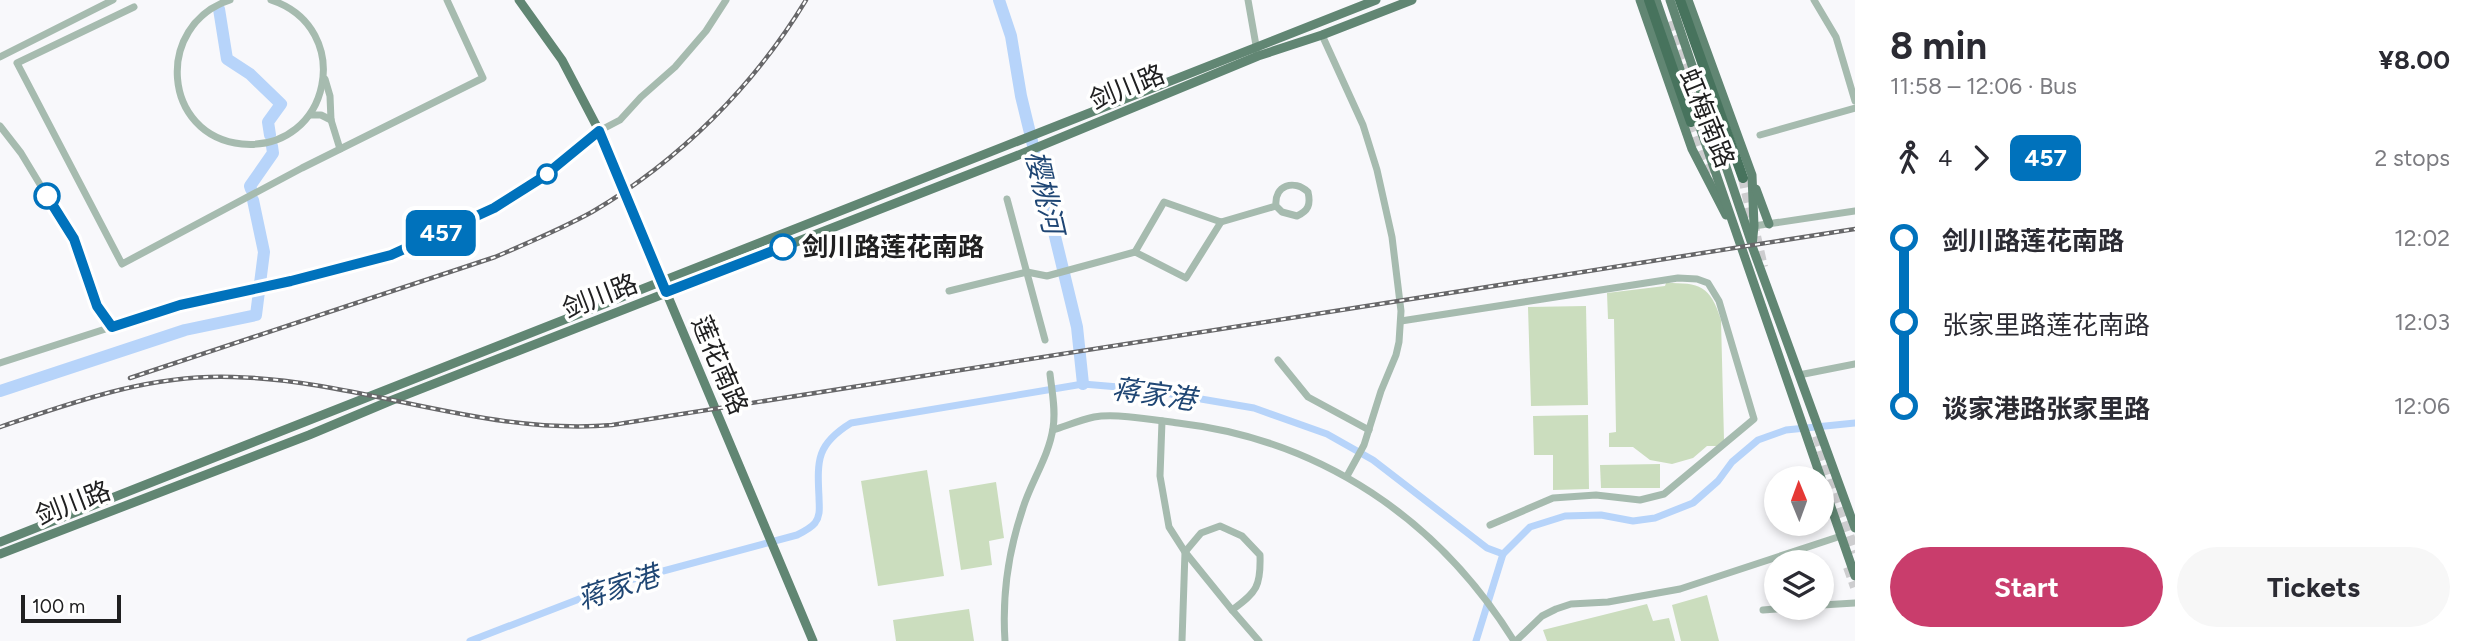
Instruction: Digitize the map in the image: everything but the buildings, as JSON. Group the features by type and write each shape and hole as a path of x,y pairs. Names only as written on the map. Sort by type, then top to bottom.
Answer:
{"highway":[{"path":"1649,0 1691,122"},
{"path":"1680,0 1747,177"}],"main road":[{"name":"莲花南路","path":"519,0 562,60 599,131 813,641"},
{"name":"剑川路","path":"0,554 1016,156 1377,0"},
{"name":"剑川路","path":"0,542 1045,130 1258,52 1322,35 1412,0"},
{"name":"虹梅南路","path":"1640,0 1692,149 1742,248"},
{"name":"虹梅南路","path":"1656,0 1816,466"},
{"name":"虹梅南路","path":"1670,0 1752,246 1855,528"},
{"name":"虹梅南路","path":"1688,0 1747,177 1754,226 1752,246"},
{"path":"1747,177 1769,224"},
{"name":"虹梅南路","path":"1834,516 1854,570"}],"street":[{"path":"0,57 113,0"},
{"path":"230,0 217,4 198,18 184,37 177,59 177,82 184,104 198,123 217,136 242,144 267,142 291,132 310,115 322,92 325,66 319,41 305,20 282,2 271,0"},
{"path":"134,7 17,63 121,264 483,78 447,0"},
{"path":"0,363 180,305 391,255 494,208 543,177 599,131 620,120 641,97 675,68 706,31 726,0"},
{"path":"1248,0 1258,52"},
{"path":"1814,0 1836,37 1855,101"},
{"path":"1322,35 1363,125 1377,170 1392,237 1401,321 1396,355 1381,391 1368,434 1347,476"},
{"path":"324,75 330,96 331,120 341,149"},
{"path":"1760,135 1855,108"},
{"path":"310,115 321,115 331,120"},
{"path":"0,126 21,153 74,239 97,306 112,327"},
{"path":"1290,184 1297,184 1308,192 1308,207 1297,216 1282,212 1276,206 1278,193 1290,184"},
{"path":"1007,199 1045,340"},
{"path":"949,291 1027,272 1046,276 1135,251 1164,202 1221,222 1276,206"},
{"path":"1754,226 1855,211"},
{"path":"1135,251 1186,278 1221,222"},
{"path":"1401,321 1678,278 1697,279 1708,283 1719,302 1754,419 1664,494 1640,500 1595,495 1553,498 1490,525"},
{"path":"1278,360 1308,397 1368,434"},
{"path":"1800,375 1855,364"},
{"path":"1005,641 1005,582 1014,540 1023,507 1053,430 1054,407 1050,374"},
{"path":"1053,430 1095,417 1162,421 1251,436 1304,454 1371,491 1419,528 1477,588 1515,641 1542,616 1564,606 1644,597 1680,589 1841,536"},
{"path":"1162,421 1160,476 1169,527 1185,552 1259,641"},
{"path":"1182,641 1185,552 1201,533 1220,526 1242,536 1260,555 1261,576 1252,596 1233,610"},
{"path":"1834,605 1855,603"}],"green space":[{"path":"1666,283 1702,288 1713,299 1721,320 1724,440 1717,446 1707,446 1693,458 1672,464 1650,460 1633,447 1609,447 1609,433 1616,432 1614,319 1608,319 1607,293 1665,286"},
{"path":"1586,306 1588,405 1531,406 1528,307"},
{"path":"1588,415 1589,489 1553,490 1553,455 1534,455 1533,416"},
{"path":"1660,464 1660,488 1601,488 1600,465"},
{"path":"927,470 944,576 878,586 861,481"},
{"path":"996,482 1004,538 989,541 992,565 961,570 949,490"},
{"path":"1707,595 1719,641 1681,641 1672,605"},
{"path":"1647,604 1653,621 1669,618 1675,641 1547,641 1543,630"},
{"path":"969,609 974,641 896,641 893,620"}],"waterway":[{"name":"樱桃河","path":"999,0 1011,36 1021,96 1077,327 1083,384"},
{"path":"219,9 227,59 250,74 281,104 268,122 270,135"},
{"path":"251,189 250,186 273,153 272,146"},
{"path":"0,391 185,330 256,315 264,252 253,200"},
{"name":"蒋家港","path":"470,641 626,581 797,535 811,527 819,514 818,472 821,454 831,438 851,423 1083,384 1142,389 1254,408 1327,434 1373,460 1487,548 1503,554 1530,527 1565,516 1601,515 1633,521 1655,518 1693,503 1718,481 1732,462 1758,440 1786,430 1855,423"},
{"name":"樱桃河","path":"1476,641 1503,554"}],"tunnel":[{"path":"1668,22 1697,107"},
{"path":"1691,122 1719,194"},
{"path":"1743,178 1763,267"},
{"path":"1817,436 1855,553"},
{"path":"1848,567 1855,587"}],"railway":[{"path":"130,378 495,257 592,212 655,169 712,119 763,62 806,0"},
{"path":"0,427 115,391 203,377 281,380 516,423 612,425 1855,229"}],"bus line":[{"name":"457","path":"47,196 74,239 97,306 112,327 180,305 291,281 391,255 494,208 543,177 599,131 666,292 783,247"}],"place":[{"name":"剑川路莲花南路","path":"783,247"}]}
